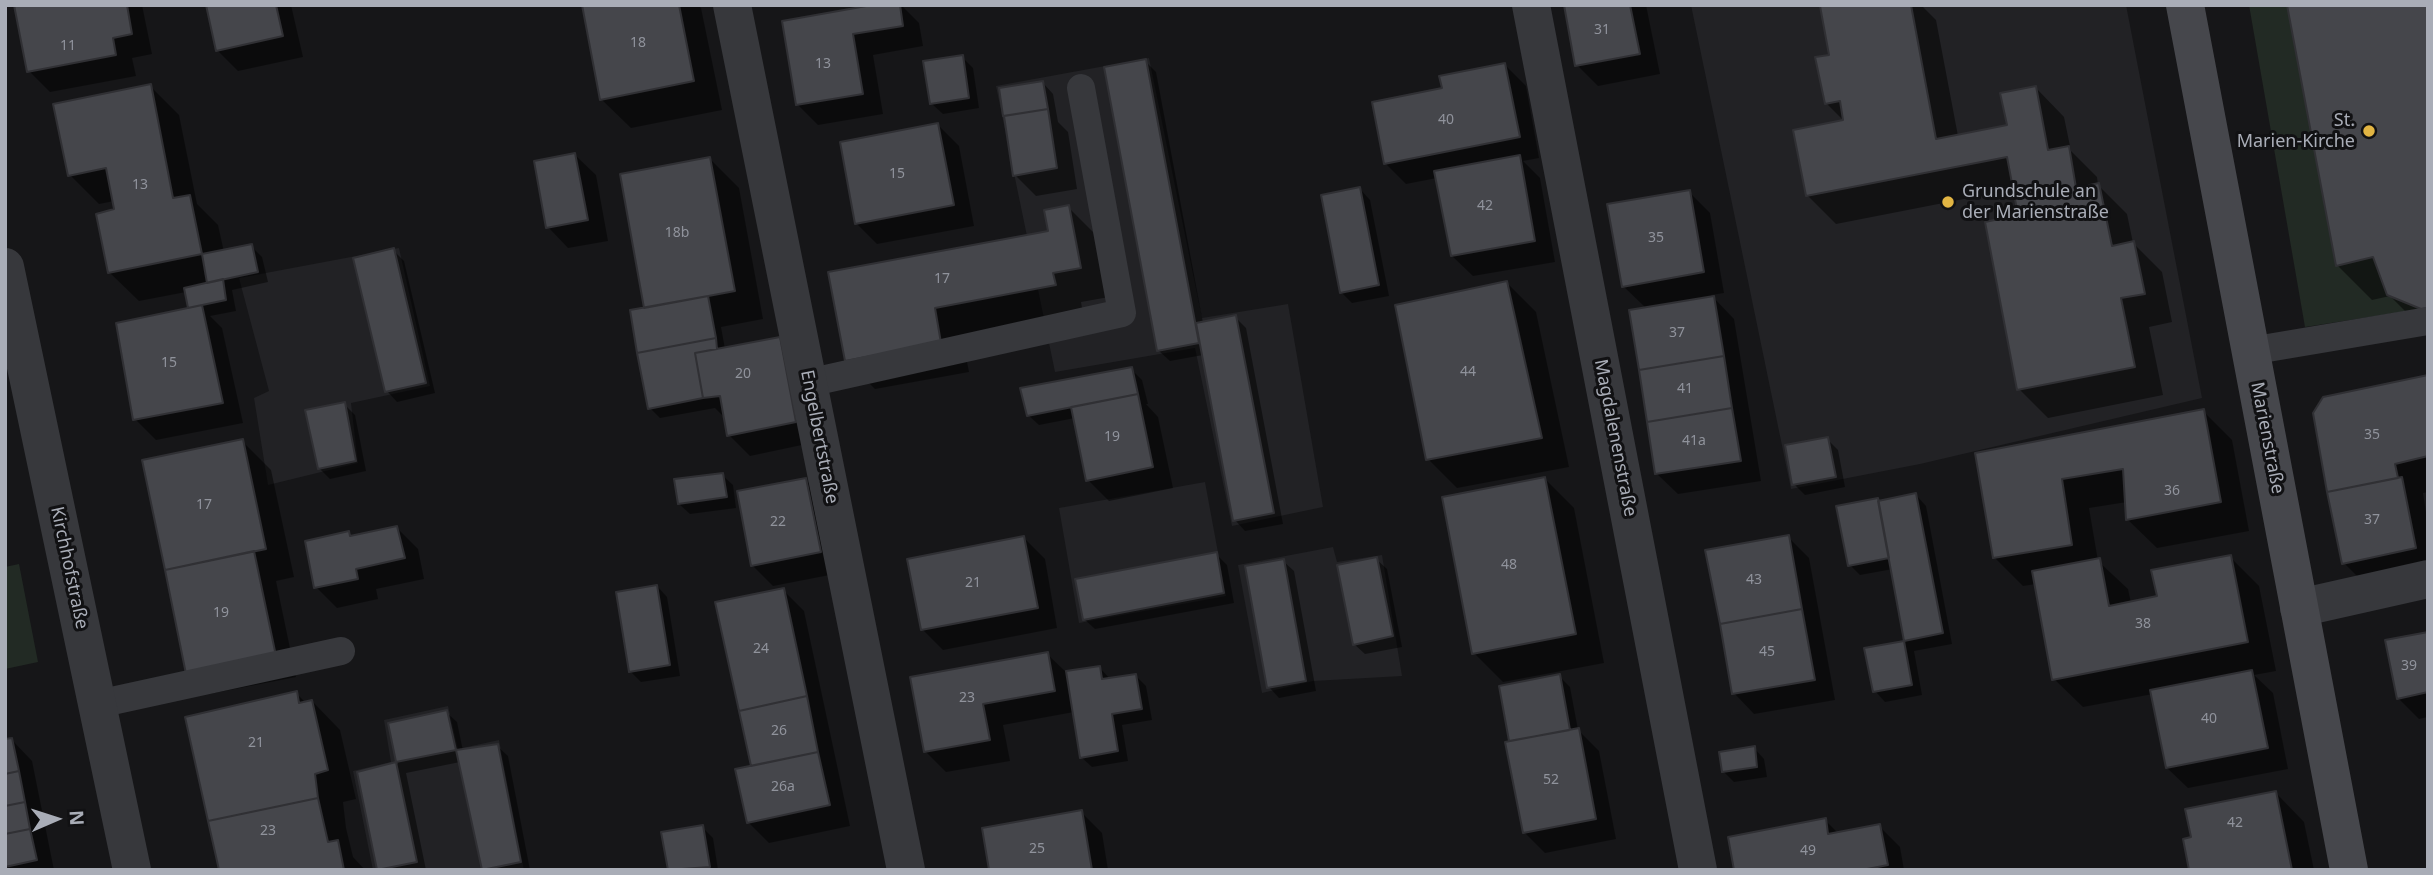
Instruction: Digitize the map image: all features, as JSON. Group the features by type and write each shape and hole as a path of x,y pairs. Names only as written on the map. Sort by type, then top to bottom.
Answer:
{"street":[{"name":"Engelbertstraße","path":"732,5 906,870"},
{"name":"Magdalenenstraße","path":"1531,5 1698,870"},
{"name":"Marienstraße","path":"2185,5 2349,870"},
{"name":"Kirchhofstraße","path":"5,267 132,870"},
{"path":"2299,608 2428,579"}],"lane":[{"path":"808,383 1122,313 1081,88"},
{"path":"2250,351 2428,321"},
{"path":"98,704 341,651"}],"shaded area":[{"name":"Grundschule an der Marienstraße","path":"1691,5 2126,5 2202,398 1920,464 1791,489"},
{"path":"2249,5 2287,5 2336,266 2373,257 2387,295 2421,309 2305,327"},
{"path":"1149,58 1202,318 1288,304 1323,507 1232,526 1195,348 1055,372 996,86"},
{"path":"399,248 430,386 351,403 358,463 268,485 254,398 269,391 239,278"},
{"path":"1205,482 1226,596 1079,623 1059,508"},
{"path":"1333,547 1337,562 1382,555 1402,676 1313,681 1262,693 1238,565"},
{"path":"19,564 38,662 5,669 5,567"},
{"path":"448,706 458,749 499,740 524,870 373,870 353,771 391,762 384,720"}],"building":[{"path":"14,5 127,5 132,34 113,38 116,55 27,72"},
{"path":"206,5 276,5 283,36 216,51"},
{"path":"582,5 679,5 694,81 600,100"},
{"path":"872,5 900,5 903,26 853,34 863,94 796,105 782,21"},
{"path":"1564,5 1630,5 1640,54 1575,66"},
{"path":"1911,5 1936,139 2007,125 2000,93 2036,86 2048,150 2069,146 2076,188 2099,183 2112,246 2134,241 2145,294 2121,298 2135,367 2017,390 1985,222 2018,215 2007,157 1806,196 1793,130 1843,120 1840,101 1825,104 1815,57 1829,55 1820,6"},
{"name":"St. Marien-Kirche","path":"2287,5 2428,5 2428,308 2421,309 2387,295 2373,257 2336,266"},
{"path":"963,55 969,98 930,104 923,61"},
{"path":"1146,59 1199,343 1157,351 1104,67"},
{"path":"1505,63 1520,137 1384,164 1372,102 1442,88 1439,76"},
{"path":"1043,81 1048,109 1003,116 999,88"},
{"path":"151,84 173,198 190,195 202,254 108,273 96,214 114,209 106,168 68,176 53,104"},
{"path":"1048,109 1057,168 1013,176 1004,116"},
{"path":"938,123 954,205 855,224 840,142"},
{"path":"575,153 588,220 546,228 534,161"},
{"path":"1520,155 1535,241 1451,256 1434,171"},
{"path":"710,157 735,291 644,308 620,174"},
{"path":"1360,187 1379,285 1340,293 1321,195"},
{"path":"1690,190 1704,272 1622,287 1607,204"},
{"path":"1069,205 1081,268 1053,273 1056,285 935,308 941,343 845,361 828,272 1048,231 1044,210"},
{"path":"252,244 258,272 207,283 202,254"},
{"path":"394,248 426,383 385,392 353,258"},
{"path":"223,279 226,300 188,308 184,288"},
{"path":"1507,281 1542,438 1426,460 1395,305"},
{"path":"708,296 716,338 637,353 630,310"},
{"path":"1714,296 1724,356 1639,370 1629,310"},
{"path":"202,305 223,403 133,420 116,323"},
{"path":"1236,315 1274,513 1233,521 1196,323"},
{"path":"780,337 796,422 727,436 720,396 703,398 695,353"},
{"path":"716,338 717,349 695,353 703,398 648,409 637,353"},
{"path":"1724,356 1732,408 1647,422 1639,370"},
{"path":"1132,367 1138,394 1027,416 1020,388"},
{"path":"2428,375 2428,456 2395,464 2398,478 2327,492 2313,413 2323,397"},
{"path":"1138,394 1153,467 1086,481 1071,407"},
{"path":"345,402 356,461 318,469 305,410"},
{"path":"1732,408 1741,461 1655,474 1647,422"},
{"path":"2204,409 2221,502 2126,520 2123,469 2062,479 2072,545 1993,558 1975,453"},
{"path":"1828,437 1836,477 1792,485 1785,445"},
{"path":"243,439 266,549 165,570 142,460"},
{"path":"723,473 727,497 678,504 674,479"},
{"path":"1545,477 1576,634 1472,654 1442,497"},
{"path":"2402,477 2416,548 2342,564 2327,492"},
{"path":"806,478 821,552 751,566 737,491"},
{"path":"1916,493 1943,633 1904,641 1878,501"},
{"path":"1878,498 1889,558 1848,566 1836,506"},
{"path":"397,526 405,558 356,569 358,579 314,588 305,541 349,531 350,536"},
{"path":"1789,535 1802,609 1720,624 1705,550"},
{"path":"1024,536 1038,608 921,630 907,559"},
{"path":"254,551 276,656 186,674 165,570"},
{"path":"1217,552 1224,593 1083,620 1075,579"},
{"path":"2231,555 2248,642 2052,680 2032,571 2100,558 2109,606 2157,596 2151,570"},
{"path":"1377,557 1393,636 1353,645 1337,565"},
{"path":"1284,559 1306,681 1267,688 1245,566"},
{"path":"657,585 670,665 629,672 616,592"},
{"path":"784,588 807,696 739,711 715,602"},
{"path":"1802,609 1815,680 1732,694 1720,624"},
{"path":"2428,632 2428,692 2397,699 2385,640"},
{"path":"1904,641 1912,685 1873,692 1864,648"},
{"path":"1048,652 1055,691 983,704 990,740 924,752 910,677"},
{"path":"1100,666 1102,679 1136,674 1142,709 1112,714 1118,751 1080,758 1066,671"},
{"path":"2252,670 2268,748 2166,768 2150,690"},
{"path":"1560,674 1570,730 1509,741 1499,686"},
{"path":"297,691 299,703 312,700 328,770 315,774 318,798 208,821 185,717"},
{"path":"807,696 818,752 751,766 739,711"},
{"path":"447,710 456,750 396,762 388,723"},
{"path":"1579,728 1596,819 1523,833 1505,742"},
{"path":"12,738 19,771 5,774 5,739"},
{"path":"498,744 521,862 482,870 456,750"},
{"path":"1755,746 1757,767 1722,772 1719,752"},
{"path":"818,752 830,805 747,823 735,769"},
{"path":"396,762 417,862 377,870 357,772"},
{"path":"19,771 25,802 5,806 5,774"},
{"path":"2276,791 2292,870 2189,870 2183,839 2191,837 2185,809"},
{"path":"318,798 328,842 338,840 344,870 219,870 208,821"},
{"path":"25,802 30,829 5,834 5,806"},
{"path":"1082,810 1092,870 989,870 982,828"},
{"path":"1826,818 1828,834 1880,824 1888,865 1862,870 1734,870 1728,837"},
{"path":"703,825 710,867 668,870 661,832"},
{"path":"30,829 37,860 5,867 5,834"}],"place":[{"name":"St. Marien-Kirche","path":"2369,131"},
{"name":"Grundschule an der Marienstraße","path":"1948,202"}]}
